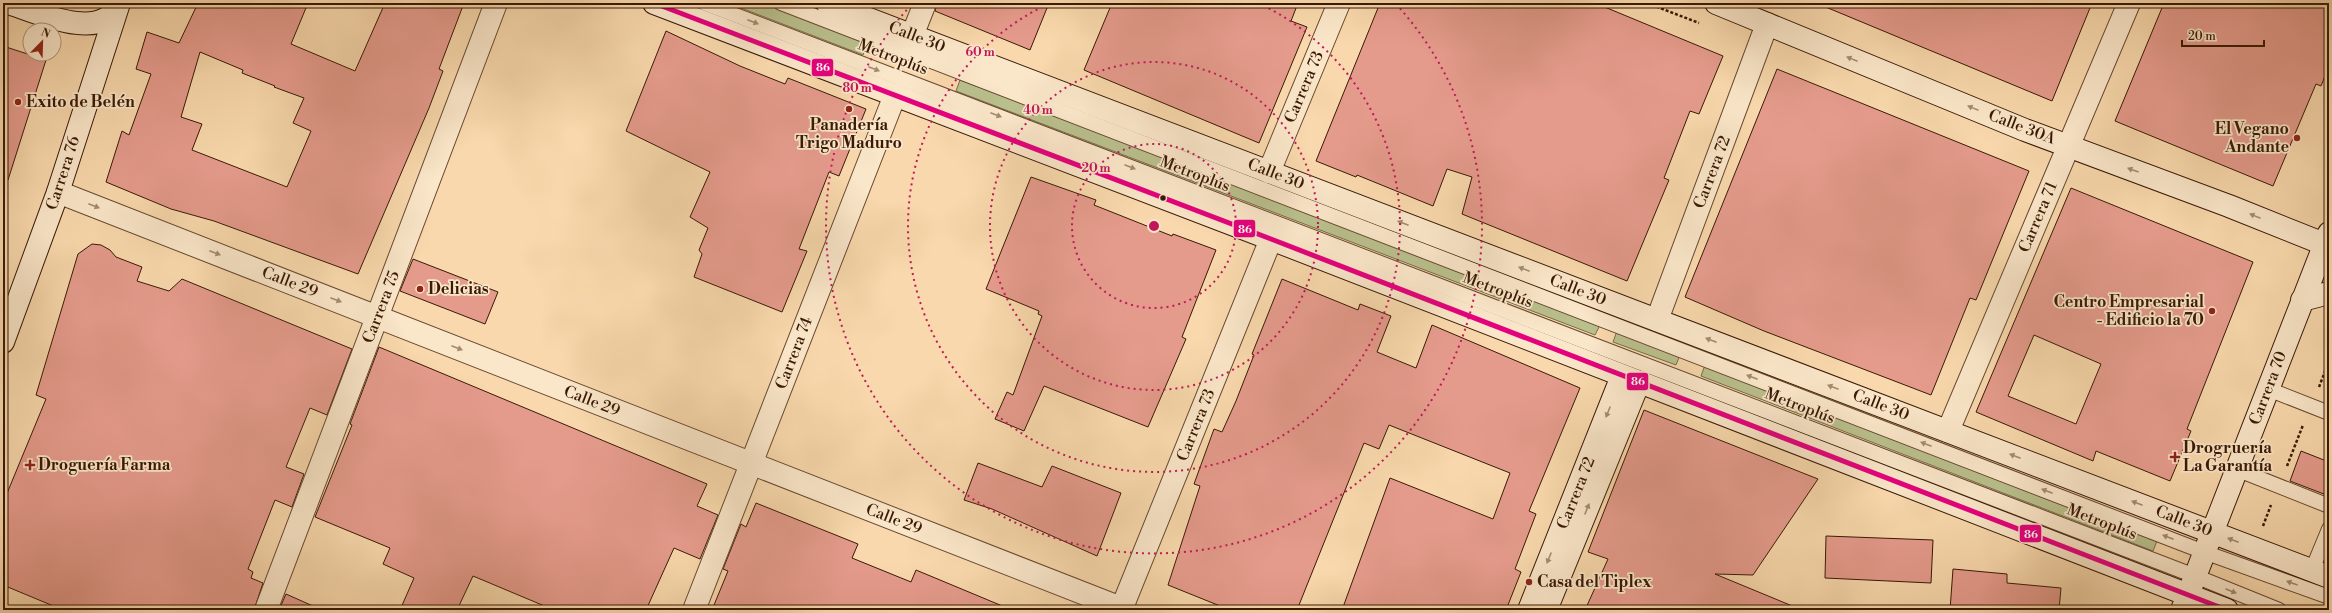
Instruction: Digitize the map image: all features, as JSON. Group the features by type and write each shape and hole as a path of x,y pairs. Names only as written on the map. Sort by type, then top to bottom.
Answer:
{"street":[{"path":"9,3 70,23 93,23 105,20 115,14 119,4"},
{"name":"Carrera 75","path":"266,610 496,3"},
{"path":"654,3 1271,239 2227,610"},
{"name":"Calle 30","path":"827,3 2320,573"},
{"path":"912,36 925,3"},
{"name":"Carrera 73","path":"1269,172 1339,3"},
{"name":"Calle 30A","path":"1716,3 2025,130 2328,241"},
{"name":"Carrera 71","path":"1948,431 2129,3"},
{"name":"Carrera 76","path":"3,342 58,192 119,4"},
{"path":"70,23 92,42 99,54 99,65"},
{"name":"Carrera 72","path":"1657,320 1767,24"},
{"name":"Carrera 74","path":"694,610 895,96"},
{"name":"Calle 29","path":"58,192 1123,609"},
{"name":"Carrera 73","path":"1123,609 1271,239"},
{"name":"Carrera 70","path":"2188,594 2302,300 2328,241"},
{"path":"2302,300 2329,293"},
{"name":"Carrera 72","path":"1529,610 1568,534 1631,379"},
{"name":"Carrera 72","path":"1546,610 1568,534"}],"lane":[{"name":"Metroplús","path":"704,3 2188,594 2279,610"},
{"name":"Metroplús","path":"781,3 2204,552 2329,597"},
{"path":"2268,389 2329,413"},
{"path":"2236,469 2329,506"},
{"path":"2320,573 2329,529"}],"path":[{"path":"2260,533 2329,361"}],"green space":[{"path":"728,3 765,3 868,42 863,55"},
{"path":"960,80 1600,325 1595,335 956,91"},
{"path":"1617,331 1680,355 1676,365 1613,342"},
{"path":"1705,365 2157,541 2153,551 1701,376"}],"building":[{"path":"198,3 308,3 291,44 355,71 385,3 464,3 439,69 443,71 429,108 358,274 214,221 171,209 106,182 122,131 129,135 151,74 136,69 147,32 179,43","holes":["200,52 243,70 242,73 304,98 293,123 311,131 287,187 192,150 202,124 181,117"]},
{"path":"937,3 1049,3 1030,50 935,11"},
{"path":"1112,3 1298,3 1291,21 1307,27 1259,143 1084,70"},
{"path":"1380,3 1595,3 1723,56 1699,114 1690,111 1664,178 1669,180 1627,281 1462,214 1472,177 1447,169 1433,206 1357,175 1356,177 1316,161"},
{"path":"1816,3 2092,3 2052,101"},
{"path":"2164,3 2329,3 2329,66 2321,86 2316,84 2273,186 2115,121"},
{"path":"666,31 740,66 785,84 788,78 866,109 839,176 829,172 799,249 807,251 782,312 694,277 702,254 699,250 708,228 690,217 710,172 626,131"},
{"name":"Exito de Belén","path":"3,46 22,52 22,62 45,62 8,180 3,180"},
{"path":"1777,69 2029,171 1976,300 1970,298 1931,395 1764,331 1685,297"},
{"path":"1031,177 1096,200 1094,205 1172,236 1173,234 1216,250 1182,337 1186,339 1148,427 1044,386 1024,431 995,419 1007,392 1013,395 1042,316 1038,314 1039,311 986,289"},
{"path":"2071,188 2253,262 2187,429 2191,431 2170,481 2096,451 2093,461 1976,412","holes":["2034,335 2101,364 2076,424 2008,396"]},
{"path":"92,244 101,245 110,250 116,257 142,267 137,281 169,291 182,279 352,349 327,415 310,408 286,467 304,474 292,507 275,500 248,569 253,572 251,578 263,583 254,610 63,610 3,585 3,503 46,399 36,395 78,254"},
{"path":"413,259 498,292 485,324 400,291"},
{"path":"1282,279 1358,310 1360,304 1391,316 1377,352 1416,368 1432,325 1580,388 1529,511 1536,514 1515,569 1521,572 1506,610 1342,610 1390,478 1493,519 1510,473 1389,425 1379,449 1364,443 1297,610 1230,610 1168,585 1200,486 1194,484 1214,429 1222,432 1236,401 1254,355 1252,354"},
{"path":"379,347 707,484 697,506 718,515 700,559 674,548 646,610 554,610 473,576 457,610 400,610 414,578 383,564 390,548 315,517 352,425 350,424"},
{"path":"1644,410 1818,479 1753,575 1715,574 1802,610 1585,610 1608,559 1588,552"},
{"path":"2301,451 2329,462 2329,496 2290,481"},
{"path":"978,463 1042,487 1052,466 1121,493 1097,556 992,509 964,500"},
{"path":"756,503 858,544 852,558 911,582 916,570 1012,610 712,610 728,571 723,569 741,524 746,527"},
{"path":"1826,536 1933,540 1931,583 1825,578"},
{"path":"1953,569 2007,574 2007,583 2061,588 2059,610 1950,610"},
{"path":"286,594 322,610 279,610"}],"transit line":[{"name":"86","path":"654,3 1271,239 2227,610"}],"place":[{"name":"Exito de Belén","path":"18,102"},
{"name":"Panadería Trigo Maduro","path":"849,109"},
{"name":"El Vegano Andante","path":"2297,138"},
{"name":"Delicias","path":"420,289"},
{"name":"Centro Empresarial - Edificio la 70","path":"2212,311"},
{"name":"Drogruería La Garantía","path":"2175,457"},
{"name":"Droguería Farma","path":"30,465"},
{"name":"Casa del Tiplex","path":"1529,582"}]}
